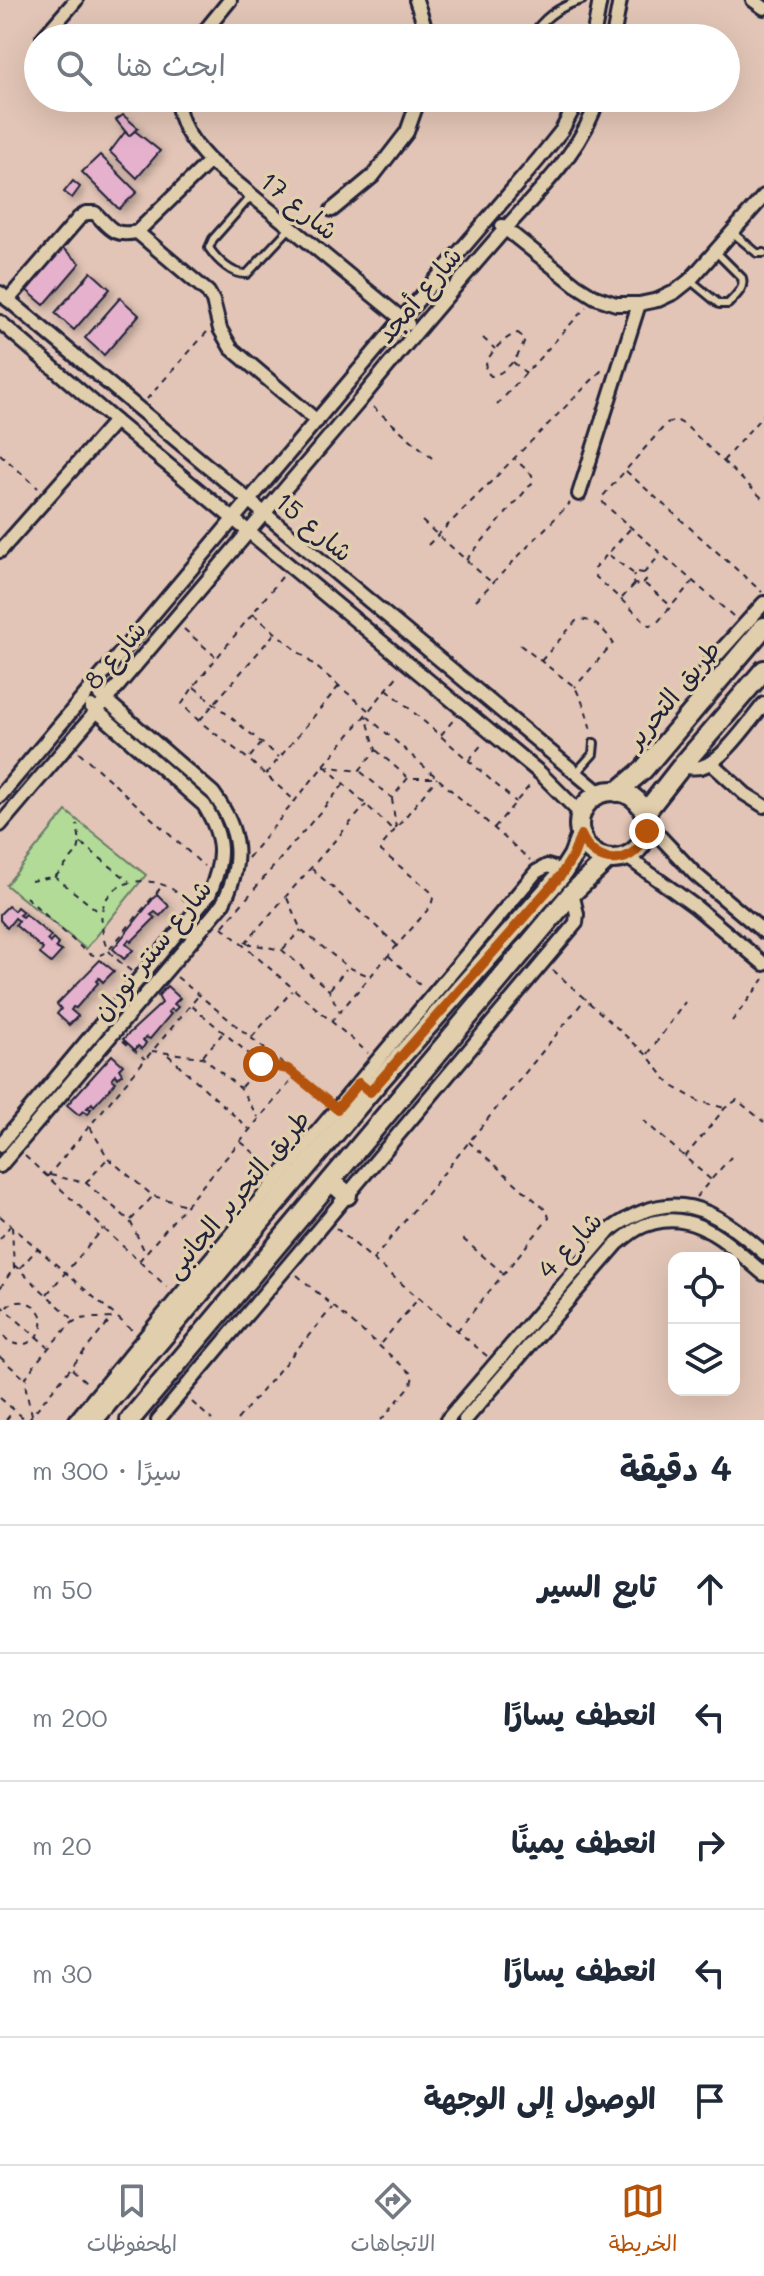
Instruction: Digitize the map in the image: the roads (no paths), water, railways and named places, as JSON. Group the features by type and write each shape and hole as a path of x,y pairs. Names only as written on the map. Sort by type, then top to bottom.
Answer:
{"street":[{"path":"55,24 76,0"},
{"path":"210,24 230,0"},
{"path":"416,0 424,24"},
{"path":"596,24 600,0"},
{"path":"616,24 620,0"},
{"path":"753,0 764,8"},
{"name":"شارع 17","path":"180,112 182,124 210,161 416,331"},
{"path":"332,210 373,176 407,132 414,112"},
{"name":"شارع أمجد","path":"249,502 562,130 572,112"},
{"name":"شارع أمجد","path":"264,514 416,331 554,173 578,142 592,112"},
{"path":"4,296 86,213 95,213 115,233 126,235 137,232 210,161"},
{"path":"490,216 595,297 616,304 639,304 658,300 690,280 764,196"},
{"path":"137,232 208,292 231,348 317,421"},
{"name":"شارع 15","path":"4,296 575,774 609,793"},
{"path":"579,494 639,304"},
{"name":"شارع 15","path":"0,322 540,773 581,814"},
{"path":"0,551 115,421"},
{"name":"شارع 8","path":"0,797 249,502"},
{"name":"شارع 8","path":"0,825 264,514"},
{"path":"708,693 704,675 708,665 764,603"},
{"name":"طريق التحرير","path":"609,793 643,770 764,627"},
{"name":"طريق التحرير","path":"646,819 681,767 764,670"},
{"name":"شارع سنتر نوران","path":"0,1166 222,905 235,873 237,852 234,830 226,810 213,793 92,688"},
{"name":"شارع سنتر نوران","path":"0,1145 209,895 221,858 220,839 204,805 83,699"},
{"path":"681,767 702,767 711,763 764,704"},
{"path":"711,763 745,794 764,806"},
{"path":"764,932 695,874 646,819 634,798 609,793 589,802 579,824 584,842 594,853 617,858 688,900 764,964"},
{"path":"0,797 14,808"},
{"path":"130,1420 572,893 617,858 642,844 646,819"},
{"path":"93,1420 364,1087 561,875 581,835"},
{"name":"طريق التحرير الجانبى","path":"76,1420 280,1174 337,1109 364,1087 378,1062 540,868 554,868 561,875"},
{"path":"158,1420 576,923 572,893"},
{"path":"331,1181 347,1195"},
{"name":"شارع 4","path":"447,1420 610,1230 627,1218 646,1209 687,1206 719,1217 764,1253"},
{"name":"شارع 4","path":"465,1420 617,1244 637,1229 661,1222 686,1222 710,1230 764,1274"}],"lane":[{"path":"540,24 555,11 582,0"},
{"path":"252,195 213,239 209,248 214,256 238,275 247,274 291,227"},
{"path":"733,233 757,253 764,253"},
{"path":"690,280 719,304 728,304 744,283 716,252"},
{"path":"575,774 593,754 594,743"}]}
